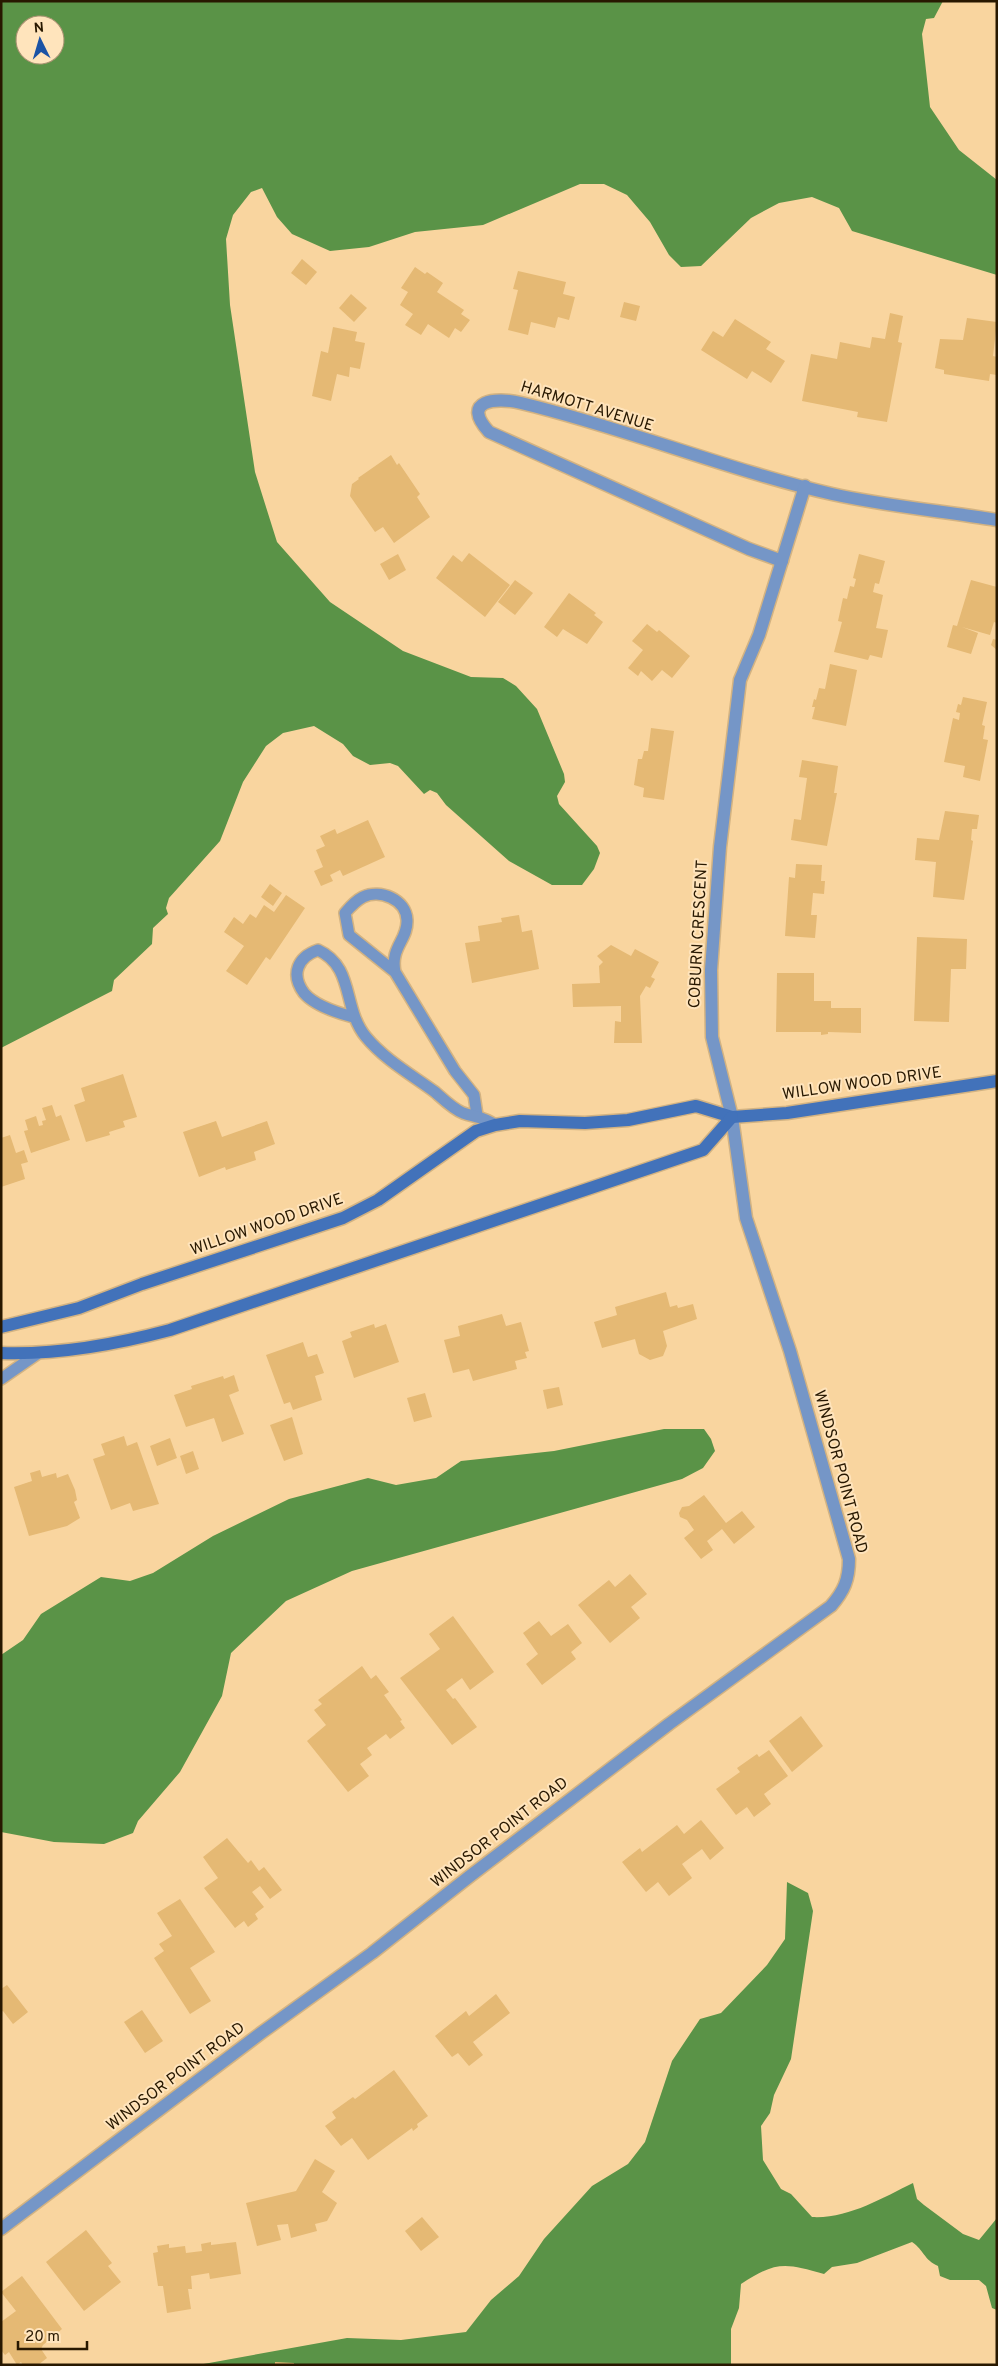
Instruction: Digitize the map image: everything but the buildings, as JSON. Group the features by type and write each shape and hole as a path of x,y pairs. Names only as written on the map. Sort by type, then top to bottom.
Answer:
{"street":[{"name":"HARMOTT AVENUE","path":"782,561 749,549 489,432 482,425 479,413 481,406 487,401 504,399 564,414 665,447 833,494 997,520"},
{"name":"COBURN CRESCENT","path":"800,1383 746,1218 732,1117 712,1037 711,970 720,847 740,680 759,635 805,486"},
{"name":"WILLOW WOOD DRIVE","path":"1,1327 79,1308 142,1284 343,1218 378,1200 476,1131 495,1125 520,1121 585,1123 628,1120 696,1106 732,1117 787,1113 997,1081"},
{"path":"1,1353 37,1354 90,1348 170,1330 703,1150 732,1117"},
{"name":"WINDSOR POINT ROAD","path":"1,2230 261,2033 372,1954 470,1876 662,1730 831,1606 844,1591 849,1576 849,1560 800,1383"}],"lane":[{"path":"395,972 393,962 396,949 406,931 407,918 402,904 391,897 377,894 363,897 352,904 345,913 349,935 395,972 456,1071 474,1095 477,1115"},
{"path":"353,1017 333,1012 305,993 296,976 300,962 308,954 318,950 337,963 346,980 353,1017 366,1037 388,1059 462,1113 477,1115 495,1125"},
{"path":"1,1379 37,1354"}],"shaded area":[{"path":"1,1 943,1 934,18 926,19 922,34 930,107 959,150 997,180 997,275 852,231 839,208 812,197 779,203 751,218 701,266 681,267 669,255 650,222 627,195 604,184 580,184 483,225 415,232 369,247 330,251 292,234 277,217 262,188 251,192 233,215 226,239 230,305 255,472 277,542 330,602 403,651 471,677 503,678 516,686 537,709 564,774 565,782 557,796 559,804 597,846 600,853 594,869 582,885 552,885 509,861 446,805 437,793 430,790 424,794 398,766 390,763 370,765 353,756 343,744 314,726 283,733 266,746 243,782 220,841 169,898 166,908 168,914 153,928 152,944 114,980 112,991 1,1048"},
{"path":"664,1429 704,1429 711,1439 715,1451 703,1468 682,1479 352,1571 286,1601 231,1653 222,1696 180,1772 138,1821 133,1833 104,1844 54,1842 1,1832 1,1655 23,1640 41,1614 101,1577 130,1581 153,1573 213,1536 289,1499 368,1478 396,1485 436,1478 461,1461 554,1451"},
{"path":"787,1882 808,1893 813,1911 791,2059 774,2095 770,2113 761,2126 763,2160 781,2189 791,2194 812,2217 839,2215 852,2211 913,2183 917,2199 963,2234 979,2240 997,2218 997,2310 992,2308 986,2286 979,2280 950,2280 940,2276 938,2266 933,2264 912,2242 857,2263 832,2267 824,2274 790,2266 781,2266 763,2271 741,2284 739,2308 731,2329 731,2365 198,2365 347,2338 401,2340 466,2332 491,2300 519,2276 544,2239 592,2186 628,2164 645,2142 672,2061 700,2019 721,2013 767,1965 785,1939"}]}
